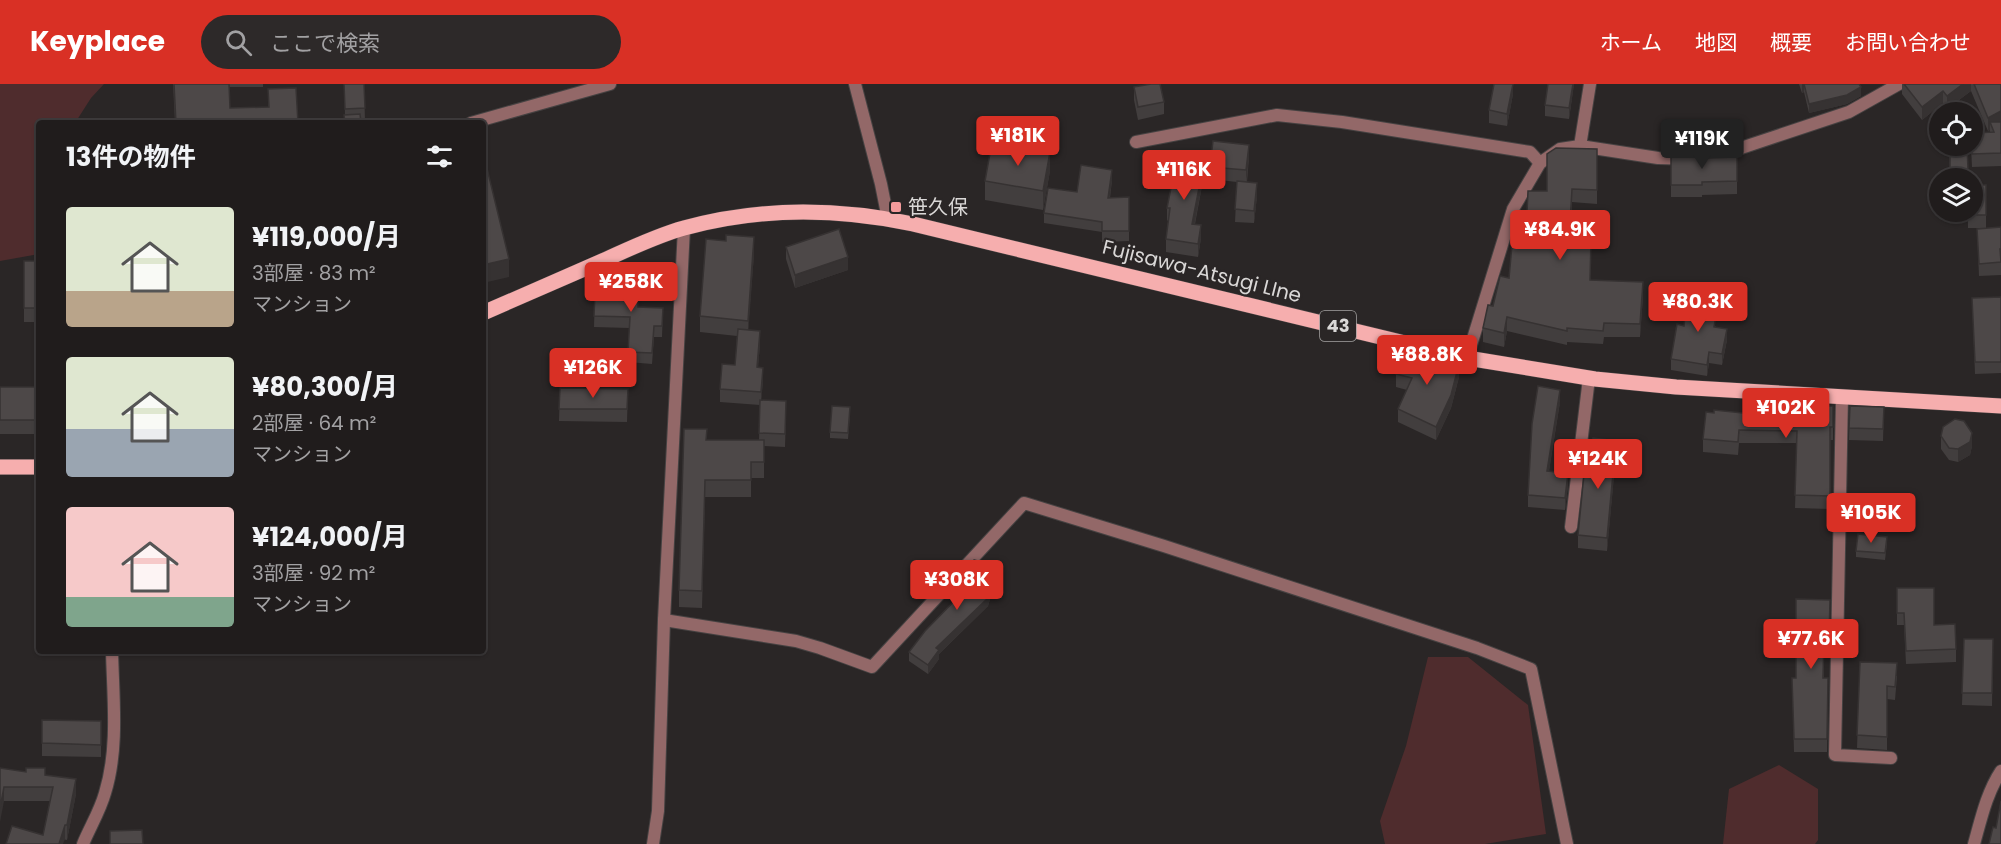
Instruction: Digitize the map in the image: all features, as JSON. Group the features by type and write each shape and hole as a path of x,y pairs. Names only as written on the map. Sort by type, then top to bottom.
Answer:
{"main road":[{"name":"Fujisawa-Atsugi LIne","path":"486,312 627,250 684,228 733,218 793,211 842,213 888,219 1467,358 1589,378 1676,387 2001,406"},
{"path":"0,467 36,467"}],"street":[{"path":"482,120 610,84"},
{"path":"855,84 888,219"},
{"path":"1580,146 1590,84"},
{"path":"1467,358 1512,209 1540,163 1560,149 1580,146 1658,158 1696,159 1736,150 1849,112 1899,84"},
{"path":"1136,142 1277,115 1342,122 1530,152 1540,163"},
{"path":"653,844 658,811 664,620 684,228"},
{"path":"1571,528 1589,378"},
{"path":"1842,397 1835,755 1892,758"},
{"path":"664,620 796,641 872,668 1023,503 1164,546 1477,648 1531,669 1567,844"},
{"path":"82,844 105,795 111,767 114,723 112,654"},
{"path":"1974,844 1999,776"}],"shaded area":[{"path":"0,84 104,84 91,98 77,120 36,120 36,255 0,261"},
{"path":"1428,657 1468,657 1528,705 1546,834 1485,844 1385,844 1380,821 1406,746"},
{"path":"1779,765 1818,789 1818,840 1815,844 1723,844 1729,789"}],"building":[{"path":"174,84 229,84 230,108 269,107 268,89 296,88 298,120 176,120"},
{"path":"344,84 364,84 365,108 345,109"},
{"path":"1160,84 1164,102 1138,107 1134,87"},
{"path":"1494,84 1513,84 1507,114 1489,110"},
{"path":"1548,84 1573,84 1569,108 1545,105"},
{"path":"1804,84 1859,84 1861,87 1847,95 1809,104"},
{"path":"1904,84 1963,84 1947,96 1943,91 1922,107"},
{"path":"1974,84 2001,84 2001,111 1988,118"},
{"path":"360,114 361,120 345,120 344,115"},
{"path":"1990,122 2001,122 2001,153 1983,154 1983,132 1994,132"},
{"path":"1213,141 1249,145 1246,170 1210,167"},
{"path":"992,142 1050,152 1043,191 985,181"},
{"path":"1556,148 1597,149 1597,190 1572,189 1569,239 1591,240 1590,280 1643,282 1640,324 1604,323 1603,331 1567,328 1567,331 1507,317 1504,333 1483,328 1488,305 1493,306 1500,276 1509,278 1513,234 1526,235 1528,191 1547,191 1547,154"},
{"path":"1671,155 1702,155 1702,158 1737,157 1737,181 1702,182 1702,185 1671,185"},
{"path":"1950,156 1967,156 1968,168 1950,168"},
{"path":"1177,157 1204,162 1192,224 1201,225 1198,244 1166,239 1170,208 1167,208"},
{"path":"486,164 509,259 486,264"},
{"path":"1081,165 1112,170 1108,198 1129,197 1129,231 1102,231 1102,222 1044,213 1048,188 1077,192"},
{"path":"1237,181 1257,183 1254,211 1235,209"},
{"path":"1983,185 1986,185 1986,215 1983,215"},
{"path":"2001,227 2001,262 1979,264 1977,229"},
{"path":"839,229 848,257 795,275 786,247"},
{"path":"726,235 754,237 748,321 700,316 706,239 726,241"},
{"path":"24,261 36,261 36,308 24,308"},
{"path":"618,274 637,274 638,307 663,308 662,326 654,326 652,353 628,352 630,317 594,316 595,293 618,294"},
{"path":"1687,292 1705,293 1703,313 1716,316 1714,327 1727,329 1722,354 1709,352 1707,365 1671,359 1677,324 1684,326"},
{"path":"2001,297 2001,362 1975,362 1972,298"},
{"path":"738,329 760,331 757,367 763,368 761,392 720,389 722,364 735,365"},
{"path":"1402,350 1459,364 1451,395 1436,427 1398,409 1412,378 1396,374"},
{"path":"1538,386 1560,390 1547,471 1568,473 1565,498 1528,495 1532,424"},
{"path":"0,387 36,387 36,420 0,420"},
{"path":"560,388 628,389 627,409 559,409"},
{"path":"760,400 786,401 785,434 759,433"},
{"path":"832,406 850,407 848,433 830,432"},
{"path":"1762,406 1833,406 1833,427 1830,427 1830,496 1795,495 1797,431 1739,430 1738,442 1703,439 1706,412 1714,413 1714,410 1762,415"},
{"path":"1850,406 1884,407 1883,429 1849,428"},
{"path":"1955,419 1964,421 1972,433 1970,442 1958,449 1949,448 1941,436 1943,427"},
{"path":"684,429 707,429 706,440 764,440 764,462 751,462 751,480 705,480 702,591 679,590"},
{"path":"1593,438 1616,441 1607,538 1578,535 1584,474 1589,472"},
{"path":"1858,534 1887,537 1885,553 1856,551"},
{"path":"974,560 997,566 988,598 936,648 939,650 928,665 909,652 925,631 963,592"},
{"path":"1897,588 1934,588 1934,625 1955,624 1956,649 1906,651 1904,613 1897,613"},
{"path":"1796,599 1830,600 1829,638 1824,638 1823,678 1828,678 1827,739 1794,739 1792,678 1796,678"},
{"path":"1964,639 1993,639 1992,693 1962,693"},
{"path":"1860,662 1897,663 1895,687 1887,686 1887,737 1857,735"},
{"path":"42,720 101,721 101,745 42,743"},
{"path":"0,768 26,772 26,768 45,768 45,775 76,779 67,825 65,825 59,844 6,844 12,826 43,835 53,787 4,787 0,808"},
{"path":"2001,801 2001,844 1989,844 1993,827 1996,828"},
{"path":"142,830 143,844 110,844 110,831"}],"place":[{"name":"笹久保","path":"896,207"}]}
